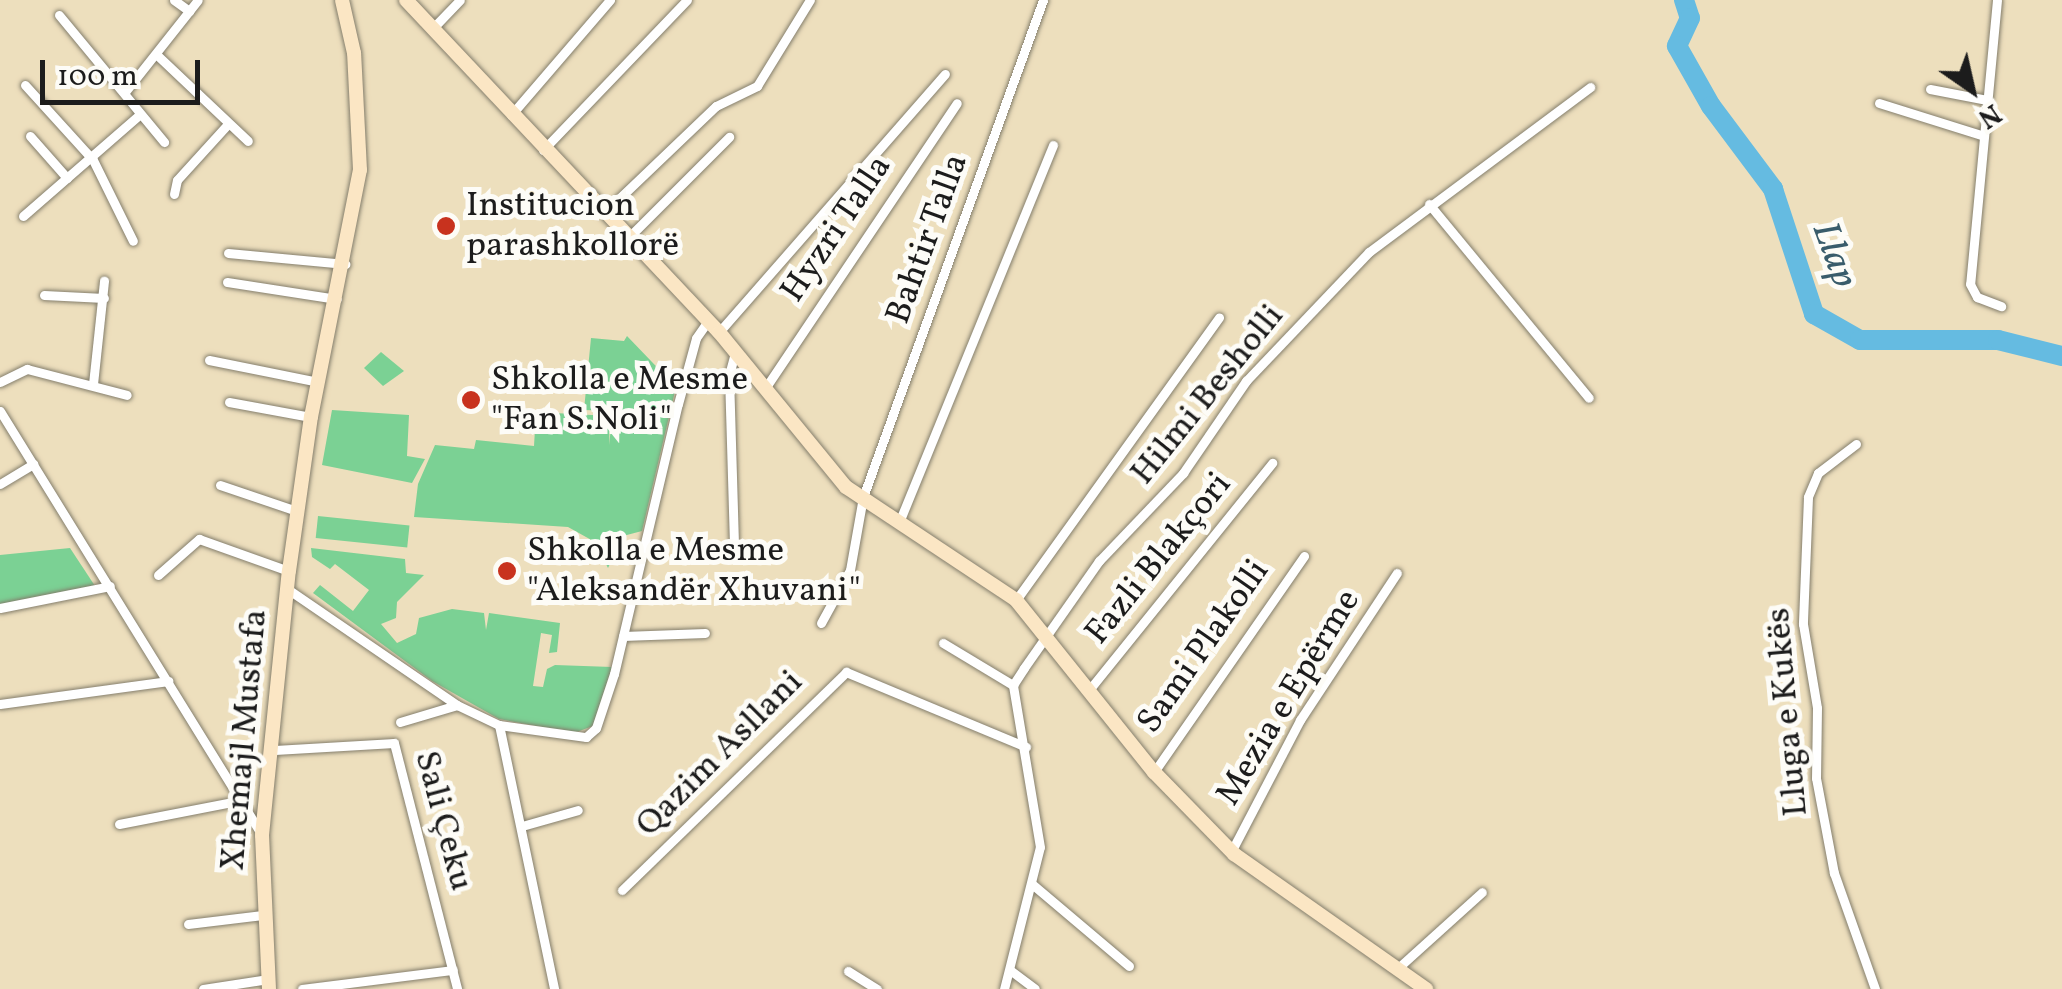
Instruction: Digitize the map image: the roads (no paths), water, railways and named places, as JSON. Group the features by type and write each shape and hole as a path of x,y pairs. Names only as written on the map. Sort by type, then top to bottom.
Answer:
{"street":[{"path":"174,0 189,11"},
{"path":"125,92 198,0"},
{"name":"Xhemajl Mustafa","path":"268,984 262,915 262,836 275,750 289,570 311,416 345,264 361,122 342,0"},
{"path":"406,0 510,116 631,236 714,327 846,487 1016,600 1047,636"},
{"path":"430,31 460,0"},
{"path":"510,116 610,0"},
{"path":"544,150 688,0"},
{"path":"606,211 716,106 758,86 810,0"},
{"name":"Bahtir Talla","path":"863,497 1044,0"},
{"path":"1997,0 1981,135 1970,284 1977,297 2002,306"},
{"path":"60,15 164,142"},
{"path":"157,55 248,141"},
{"path":"289,590 457,705 499,725 586,736 596,728 623,636 696,338 714,327 945,74"},
{"path":"24,84 92,160 132,241"},
{"name":"Hilmi Besholli","path":"1013,685 1098,562 1183,473 1246,382 1369,252 1590,86"},
{"path":"1930,89 1987,100"},
{"name":"Hyzri Talla","path":"766,388 958,103"},
{"path":"1879,104 1981,135"},
{"path":"23,216 92,160 139,115"},
{"path":"174,194 177,180 228,124"},
{"path":"30,136 67,178"},
{"path":"631,236 729,137"},
{"path":"900,520 1053,145"},
{"path":"1429,204 1588,398"},
{"path":"228,252 345,264"},
{"path":"93,384 104,281"},
{"path":"227,282 337,299"},
{"path":"44,295 104,298"},
{"path":"1016,600 1219,317"},
{"path":"734,544 729,375 735,352"},
{"path":"209,360 318,382"},
{"path":"0,382 27,369 127,396"},
{"path":"229,402 311,416"},
{"path":"0,411 262,836"},
{"name":"Lluga e Kukës","path":"1856,444 1818,473 1808,497 1803,624 1817,708 1816,778 1834,873 1874,989"},
{"name":"Fazli Blakçori","path":"1088,690 1272,462"},
{"path":"0,484 33,464"},
{"path":"220,485 297,510"},
{"path":"820,623 850,570 863,497"},
{"name":"Xhemajl Mustafa","path":"158,576 199,539 289,570"},
{"name":"Sami Plakolli","path":"1154,772 1304,556"},
{"name":"Mezia e Epërme","path":"1232,852 1300,720 1397,574"},
{"path":"0,608 110,586"},
{"path":"623,636 704,633"},
{"name":"Sami Plakolli","path":"1047,636 1154,772 1232,852 1284,894 1426,989"},
{"path":"943,644 1013,685 1026,747 1040,846 1004,989"},
{"name":"Qazim Asllani","path":"622,890 846,672 1026,747"},
{"path":"0,704 168,681"},
{"path":"400,722 457,705"},
{"path":"499,725 554,989"},
{"name":"Sali Çeku","path":"275,750 394,743 456,989"},
{"path":"119,824 238,801"},
{"path":"522,826 578,810"},
{"path":"1032,884 1129,966"},
{"path":"1398,968 1482,892"},
{"name":"Xhemajl Mustafa","path":"188,924 262,915"},
{"path":"302,989 453,970"},
{"path":"1010,970 1035,989"},
{"path":"848,972 877,989"},
{"path":"204,989 268,984"}],"waterway":[{"name":"Llap","path":"1684,0 1690,18 1677,46 1711,106 1773,189 1814,314 1860,340 1998,340 2062,356"}],"place":[{"name":"Institucion parashkollorë","path":"446,226"},
{"name":"Shkolla e Mesme \"Fan S.Noli\"","path":"471,400"},
{"name":"Shkolla e Mesme \"Aleksandër Xhuvani\"","path":"507,571"}]}
